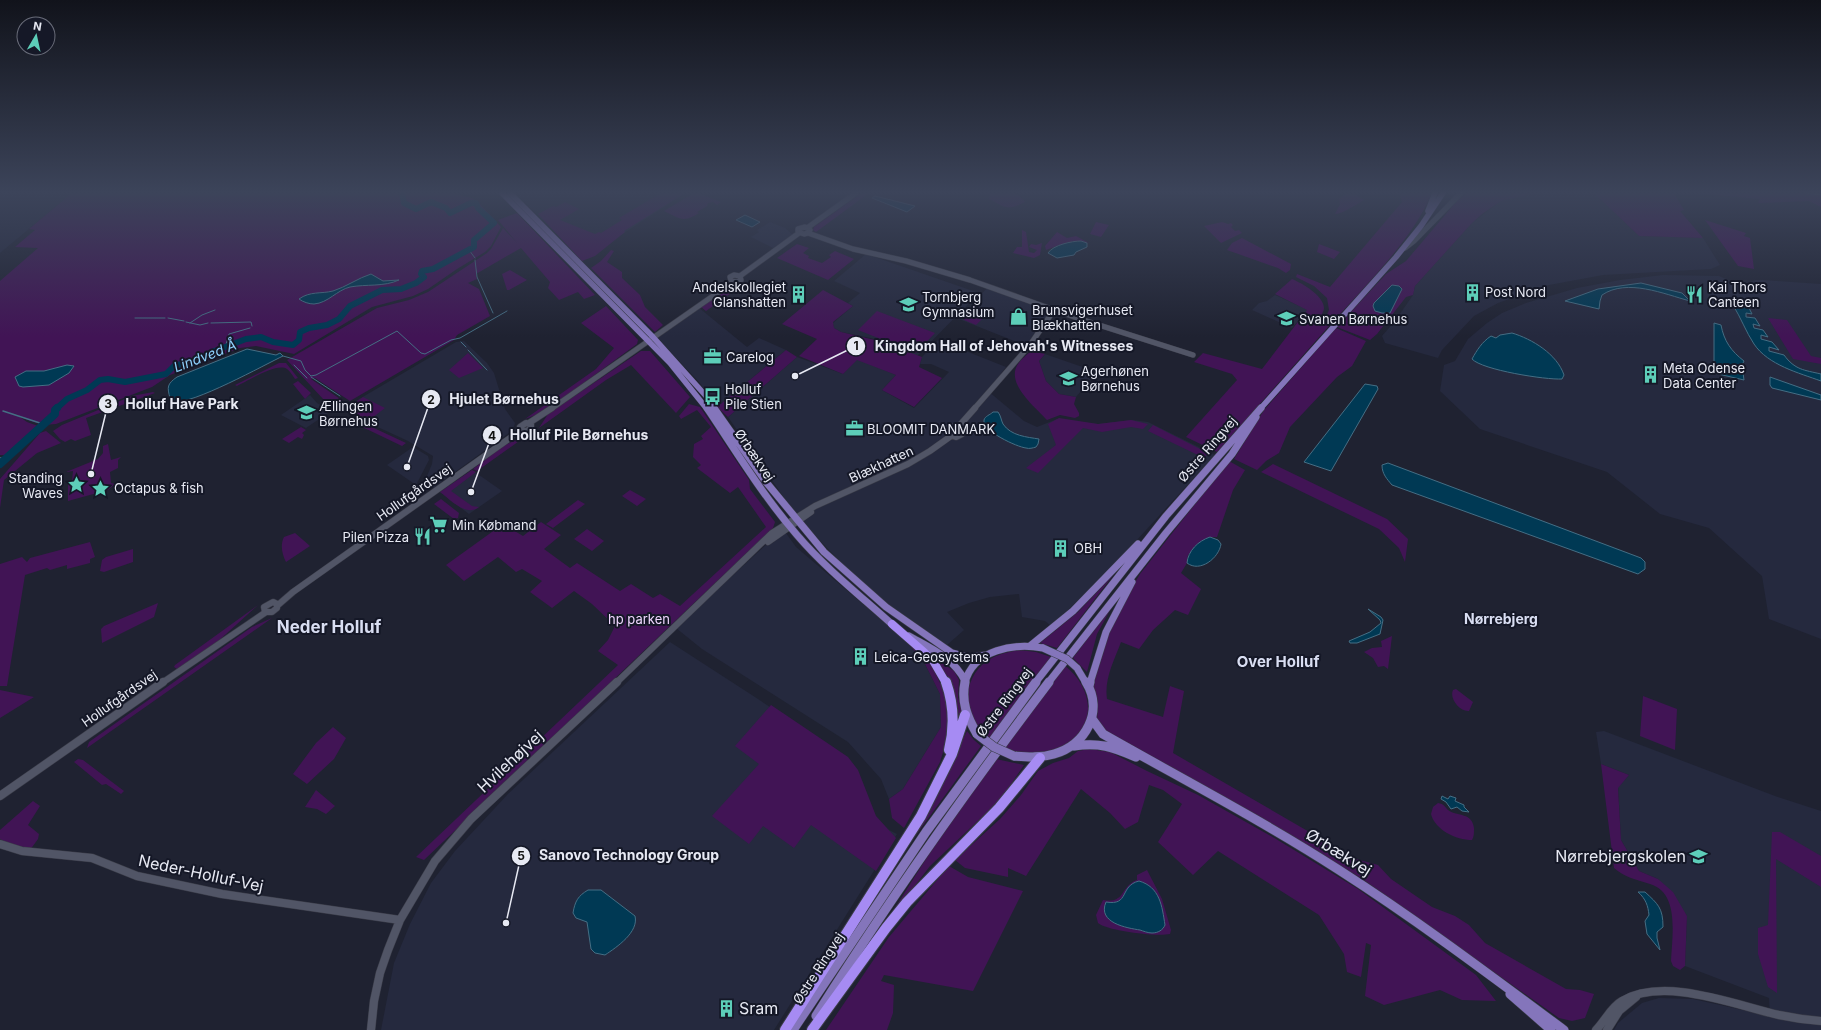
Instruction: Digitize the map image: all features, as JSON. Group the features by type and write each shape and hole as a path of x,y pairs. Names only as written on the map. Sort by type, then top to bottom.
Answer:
{"highway":[{"path":"892,624 932,660 946,683 951,695 954,729 951,744 936,787"},
{"path":"785,1030 900,850 936,787 962,730 965,715"},
{"path":"812,1030 886,928 907,902 1002,805 1040,758"}],"main road":[{"name":"Ørbækvej","path":"551,241 650,338 706,407 765,494 772,498 835,574 892,624 952,663 963,674 965,681"},
{"name":"Ørbækvej","path":"556,241 706,396 766,482 791,522"},
{"name":"Østre Ringvej","path":"793,1030 888,886 963,779 1074,631 1167,515 1250,419 1261,409 1411,241"},
{"name":"Østre Ringvej","path":"808,1030 867,936 972,785 1048,682 1166,533 1232,454 1261,409"},
{"path":"1030,646 1071,613 1167,515"},
{"path":"791,522 816,548 824,552 886,607 952,653 974,657 987,655 1011,646 1030,646 1043,648 1067,659 1077,668 1089,686 1094,708 1092,719 1082,738 1074,746 1052,756 1040,758 1014,756 987,744 977,734 965,715 963,703 965,681 974,667 987,655"},
{"path":"1089,686 1102,639 1112,616 1133,580 1158,547 1166,533"},
{"name":"Ørbækvej","path":"1092,719 1103,734 1282,835 1338,869 1414,919 1564,1030"},
{"name":"Ørbækvej","path":"1074,746 1090,742 1110,745 1174,775"},
{"name":"Ørbækvej","path":"1480,968 1551,1030"}],"street":[{"path":"650,338 730,283 740,281 742,278 740,276 788,241"},
{"path":"833,241 853,250 906,261 970,280 1054,310 1193,355"},
{"path":"1405,248 1414,241"},
{"path":"959,426 1030,345 1054,310"},
{"name":"Hollufgårdsvej","path":"0,796 265,611 266,605 276,604 521,430 530,429 530,424 539,417 650,338"},
{"path":"952,426 959,426 963,429 962,434 958,436 951,436 947,431 948,428 952,426"},
{"name":"Blækhatten","path":"791,522 838,496 922,457 951,436"},
{"name":"Hvilehøjvej","path":"371,1030 374,1001 380,973 400,920 435,861 471,819 664,638 743,561 791,522"},
{"name":"Neder-Holluf-Vej","path":"0,844 23,852 60,853 93,858 106,861 134,875 192,888 260,900 400,920"},
{"path":"1596,1030 1615,1006 1624,999 1653,992 1677,992 1710,998 1779,1015 1821,1021"},
{"path":"1608,1030 1619,1011 1638,996"}],"shaded area":[{"path":"0,241 14,241 0,253"},
{"path":"564,241 612,241 583,260"},
{"path":"759,241 784,241 773,248"},
{"path":"1081,241 1087,243 1087,247 1076,252 1074,255 1057,258 1048,253 1050,250 1058,246"},
{"path":"1456,241 1705,241 1720,265 1711,269 1603,275 1549,285 1498,303 1474,316 1442,350 1438,358 1385,343 1382,336 1395,321 1413,295 1415,286"},
{"name":"Tornbjerg Gymnasium","path":"866,254 979,293 917,356 880,340 841,332 834,328 833,323 853,306 848,303 860,293 834,281"},
{"path":"371,274 383,281 399,280 387,284 350,287 324,301 314,304 304,302 299,299 303,296 311,294 333,291"},
{"path":"1663,275 1719,276 1731,281 1748,283 1755,280 1763,280 1821,284 1821,639 1769,619 1762,576 1709,528 1660,514 1607,472 1480,429 1440,391 1444,365 1455,361 1468,339 1502,313 1526,303 1577,288 1620,280"},
{"path":"1641,283 1682,293 1690,301 1646,289 1623,288 1612,290 1602,295 1599,309 1565,301 1598,289"},
{"path":"1392,285 1399,286 1402,289 1390,313 1375,311 1373,306 1374,303"},
{"path":"987,288 1049,311 1042,327 1027,346 959,319"},
{"name":"Svanen Børnehus","path":"1275,295 1308,310 1292,328 1252,310 1259,303 1267,301"},
{"path":"1733,305 1749,308 1752,314 1746,313 1746,317 1755,318 1760,326 1753,324 1754,328 1763,330 1768,337 1761,335 1761,339 1772,342 1779,350 1769,347 1769,351 1784,355 1792,364 1800,369 1821,374 1821,381 1784,367 1767,358 1754,344"},
{"path":"698,307 747,347 759,338 786,350 717,407 699,382 657,338"},
{"path":"1714,323 1721,325 1724,336 1729,345 1744,361 1742,365 1744,380 1714,373"},
{"path":"1512,333 1528,339 1550,354 1561,367 1564,375 1562,379 1515,374 1488,367 1472,359 1480,346 1491,336 1496,338 1500,335"},
{"path":"938,340 1006,367 988,391 1024,421 1037,427 1057,419 1098,424 1132,420 1148,422 1215,455 1101,579 1051,626 1045,621 1022,617 1019,594 990,597 969,603 947,612 964,630 947,645 891,607 859,580 827,548 796,515 728,417 797,357 843,374 857,359 896,375 882,390 914,408 949,372 931,364 920,364 922,357"},
{"path":"464,341 487,363 494,373 505,409 515,423 513,430 433,488 425,481 432,464 433,456 408,441 343,411 344,408 456,342"},
{"path":"247,349 276,355 280,353 283,356 196,397 183,401 174,401 170,398 168,391 169,386 177,377"},
{"name":"Agerhønen Børnehus","path":"1045,354 1097,372 1076,397 1059,394 1046,381 1039,361"},
{"path":"67,365 74,366 69,373 49,385 23,387 19,386 15,377 26,371 44,371"},
{"path":"1770,377 1821,395 1821,400 1772,388 1770,385"},
{"path":"1365,384 1377,386 1378,389 1331,471 1304,462"},
{"name":"Ællingen Børnehus","path":"310,395 317,403 331,411 306,428 281,415"},
{"path":"993,412 998,412 1003,424 1010,431 1029,438 1039,439 1036,447 1022,447 1008,442 988,429 984,420"},
{"path":"413,447 428,456 429,460 416,485 387,465"},
{"path":"1388,463 1641,558 1645,562 1645,569 1638,574 1392,485 1385,476 1382,468 1382,465"},
{"path":"472,470 502,491 469,514 440,492"},
{"path":"783,529 796,547 905,640 924,662 940,694 941,727 903,789 889,799 881,779 848,742 702,649 676,628"},
{"path":"1210,537 1218,540 1221,544 1213,559 1203,565 1198,566 1192,566 1187,563 1189,554 1194,547 1201,541"},
{"path":"1368,609 1381,617 1383,620 1380,634 1357,643 1350,643 1349,641 1370,632 1381,623 1380,620"},
{"path":"670,642 846,758 875,816 887,829 897,834 774,1030 381,1030 394,963 410,924 431,883 455,851 508,794"},
{"name":"Nørrebjergskolen","path":"1604,731 1775,796 1821,811 1821,1030 1614,1030 1618,1023 1642,1003 1659,998 1693,999 1770,1016 1769,998 1685,966 1687,916 1658,879 1639,871 1621,840 1618,787 1629,775 1601,764 1596,732"},
{"path":"1442,796 1448,799 1450,796 1456,798 1455,801 1464,805 1469,812 1462,811 1457,807 1451,809 1446,802 1441,799"},
{"path":"1139,881 1152,888 1159,898 1165,925 1162,930 1158,932 1149,933 1121,926 1109,920 1106,915 1104,909 1106,902 1118,901 1122,898 1129,887"},
{"path":"588,890 601,890 635,916 634,928 621,943 605,955 595,953 591,949 587,922 576,918 573,913 578,899"},
{"path":"1638,892 1645,892 1656,903 1661,911 1663,927 1657,932 1660,950 1647,934 1645,921 1649,915 1648,909 1645,900"}],"green space":[{"path":"22,241 494,241 485,252 428,289 413,296 372,307 294,354 256,346 240,348 170,375 152,387 56,424 34,422 14,413 27,422 38,426 7,455 0,455 0,281 38,248 15,247"},
{"path":"496,241 515,241 517,243 515,241 544,241 595,295 584,299 578,292 559,300 548,288 550,282 521,248 476,274 477,279 468,283 479,289 490,316 457,335 454,340 350,401 315,378 311,379 343,401 336,406 324,400 287,360 377,308 409,300 428,292 487,253"},
{"path":"563,241 614,241 595,256 582,261"},
{"path":"1022,241 1027,241 1029,252 1034,253 1037,250 1029,247 1031,244 1036,245 1042,243 1040,255 1034,258 1013,253 1017,247 1022,247"},
{"path":"1049,241 1078,241 1062,244 1046,250 1045,246"},
{"path":"1236,241 1248,241 1291,264 1290,270 1286,273 1278,268 1227,250 1232,243"},
{"path":"1369,241 1404,241 1373,278 1331,324 1324,321 1329,310 1327,298 1314,286 1296,277 1297,274 1330,287"},
{"path":"1423,241 1456,241 1415,286 1413,295 1406,297 1377,334 1370,340 1337,327 1386,274 1406,261"},
{"path":"1720,241 1750,241 1754,269 1738,266"},
{"path":"797,244 809,248 803,253 809,256 808,258 822,263 831,257 829,255 835,251 854,259 828,280 777,258"},
{"path":"1319,244 1340,252 1334,259 1317,252"},
{"path":"611,250 614,251 607,262 622,272 622,278 640,295 645,307 663,325 655,332 591,268 601,261"},
{"path":"510,270 527,280 507,290 502,274"},
{"path":"1292,279 1307,287 1317,295 1323,303 1324,308 1319,319 1321,322 1329,326 1217,452 1186,437 1237,380 1232,374 1194,362 1203,353 1262,369 1307,310 1275,294"},
{"path":"728,287 738,288 706,311 700,306"},
{"path":"823,290 853,306 833,322 834,328 841,332 879,341 922,357 919,367 942,378 914,407 882,390 896,375 857,360 843,374 799,356 817,339 782,324"},
{"path":"606,306 638,340 637,344 544,412 525,419 596,369 614,348 581,323"},
{"path":"974,306 993,312 988,318 984,317 976,325 964,320"},
{"path":"877,311 935,333 916,353 858,330"},
{"path":"1768,318 1787,320 1811,356 1821,358 1821,364 1793,359"},
{"path":"1336,328 1366,341 1352,366 1337,377 1290,427 1279,453 1266,461 1257,470 1234,459 1264,410"},
{"path":"786,350 797,357 728,417 717,407"},
{"path":"641,351 650,351 690,397 676,413 631,365 606,380 539,428 548,414"},
{"path":"1031,351 1045,354 1039,361 1046,381 1059,394 1076,397 1074,404 1079,416 1075,418 1060,415 1047,420 1023,394 1015,379 1015,371 1019,362"},
{"path":"468,353 483,368 459,378 449,370"},
{"path":"279,363 286,363 298,378 295,379 287,369 277,368 262,373 237,386 235,385"},
{"path":"298,381 311,393 305,399 293,384"},
{"path":"153,392 155,393 86,418 91,435 75,441 71,439 65,442 53,431 62,425 132,396"},
{"path":"363,397 385,408 368,421 345,410"},
{"name":"hp parken","path":"689,404 700,407 749,480 750,489 775,522 773,528 424,860 416,857 618,665 598,651 608,640 615,626 592,604 574,591 552,608 530,592 542,581 522,569 516,572 498,557 464,581 446,565 503,524 523,536 541,522 561,535 544,549 570,568 577,563 620,591 631,584 653,598 660,594 680,606 766,527 738,487 730,493 697,468 701,465 693,457 694,444 703,439 701,436 711,427 697,410 681,419 679,416"},
{"path":"1059,418 1098,424 1131,420 1148,424 1143,429 1131,427 1102,432 1083,428 1038,473 1026,468 1056,445 1048,424"},
{"path":"361,422 406,443 402,446 354,423"},
{"path":"1153,425 1208,453 1204,458 1148,431"},
{"path":"301,427 306,430 302,433 304,435 302,439 298,437 289,443 282,439"},
{"path":"46,431 61,443 37,453 4,480 0,508 0,479 40,433"},
{"path":"529,434 477,471 473,469 503,446"},
{"path":"108,444 111,460 121,457 118,460 118,468 110,472 111,483 115,484 108,490 68,501 68,485 72,481 73,471 66,472 98,459 103,453 103,446"},
{"path":"1229,461 1245,470 1233,490 1217,537 1210,537 1188,555 1187,563 1181,573 1201,589 1188,615 1175,610 1153,630 1139,649 1121,642 1108,677 1106,692 1107,699 1163,717 1170,686 1184,691 1173,753 1356,859 1378,865 1391,879 1432,907 1455,916 1469,925 1485,943 1566,989 1580,990 1594,994 1585,1018 1572,1021 1559,1018 1361,878 1103,730 1097,718 1098,702 1093,685 1105,638 1119,609 1140,574"},
{"path":"1273,464 1387,519 1408,539 1405,562 1399,548 1379,529 1261,472"},
{"path":"472,470 476,472 451,491 472,506 479,507 474,510 469,510 459,507 440,492"},
{"path":"630,490 646,499 637,506 622,496"},
{"path":"441,499 459,513 458,518 454,519 434,504"},
{"path":"578,500 585,504 553,528 546,524"},
{"path":"587,529 604,541 592,551 574,539"},
{"path":"295,533 310,546 286,562 283,556 282,543 284,537"},
{"path":"90,542 95,557 90,559 90,563 67,569 67,565 50,570 47,568 25,575 7,686 0,686 0,564 22,557 27,562 30,558"},
{"path":"133,549 133,562 104,572 100,571 102,560 106,557"},
{"path":"1115,573 1057,648 1040,643 1078,612"},
{"path":"158,603 154,617 102,643 101,629 104,626"},
{"path":"1114,603 1097,634 1087,672 1073,658"},
{"path":"258,605 215,644 181,667 177,669 174,667 175,665"},
{"path":"272,618 87,748 89,742 252,627"},
{"path":"1392,636 1388,669 1384,666 1378,667 1373,658 1364,652 1372,648 1382,647 1381,641"},
{"path":"905,640 931,664 941,685 947,706 949,733 940,762 904,828 892,818 889,799 903,789 941,727 940,694 924,662"},
{"path":"1019,650 1036,652 1051,657 989,739 977,727 971,718 968,702 969,686 976,672 987,661 999,655"},
{"path":"931,656 954,671 959,680 958,697 962,712 955,736 953,693 947,676"},
{"path":"1064,665 1083,687 1087,700 1088,712 1085,724 1078,735 1068,744 1047,753 1018,753 1002,748"},
{"path":"1456,689 1473,702 1469,711 1459,707 1454,701 1452,694 1453,690"},
{"path":"0,690 34,697 0,718"},
{"path":"1643,696 1677,709 1675,750 1640,736"},
{"path":"771,705 848,757 858,770 876,816 896,838 876,871 811,825 794,848 763,826 749,844 712,816 759,764 735,746"},
{"path":"333,727 346,738 334,759 307,784 293,774 316,743"},
{"path":"967,731 981,746 916,835"},
{"path":"1089,749 1110,752 1198,795 1276,839 1358,889 1476,975 1496,1001 1462,1000 1440,990 1384,1005 1365,996 1371,945 1366,943 1361,977 1347,972 1344,954 1319,915 1218,851 1193,875 1158,842 1182,804 1163,790 1149,785 1138,822 1125,829 1110,813 1081,789 1026,876 1008,868 1008,877 965,868 955,860 1000,819 1021,795 1038,771 1053,763 1069,758 1078,751"},
{"path":"78,759 83,760 124,791 121,794 106,784 102,785 74,762"},
{"path":"996,759 1024,765 1001,799 930,866 883,927 929,854"},
{"path":"1601,764 1629,775 1618,788 1621,840 1639,871 1658,879 1673,892 1687,916 1685,966 1680,970 1673,966 1671,961 1673,928 1670,906 1666,896 1660,889 1626,876 1614,868"},
{"path":"316,790 335,806 326,814 317,809 305,807"},
{"path":"33,801 40,806 28,825 39,834 38,839 30,850 12,846 0,839 0,830"},
{"path":"1438,803 1452,812 1470,819 1474,828 1474,836 1472,840 1466,840 1453,836 1437,825 1431,814 1433,807"},
{"path":"1772,832 1780,832 1821,856 1821,887 1776,859 1777,993 1768,987 1758,954 1758,928 1768,925"},
{"path":"949,866 968,877 1023,891 973,991 884,975 881,981 894,985 893,1013 887,1030 826,1030 889,937"},
{"path":"1147,870 1162,899 1171,930 1170,934 1154,935 1132,933 1112,929 1098,923 1096,915 1103,900 1110,901 1119,897 1128,886 1137,880 1137,875"}],"waterway":[{"name":"Lindved Å","path":"56,409 67,399 87,390 100,380 108,379 125,382 166,374 175,365 193,363 212,352 246,339 261,337 273,342 293,345 299,340 300,332 309,328 327,325 339,319 350,306 382,290 401,289 416,283 424,277 421,274 422,271 433,269 474,247 474,241"},
{"path":"469,250 475,258"},
{"path":"475,260 477,277 493,313"},
{"path":"190,323 202,315 215,310"},
{"path":"283,356 301,361 305,370 311,376 316,375 397,331 421,353 425,354 451,340 460,338 507,311"},
{"path":"135,318 165,318"},
{"path":"168,318 184,321"},
{"path":"186,322 190,323"},
{"path":"211,323 251,322 252,326"},
{"path":"190,323 200,325 208,323"},
{"path":"225,348 229,334 250,328"},
{"path":"461,342 466,347"},
{"path":"468,350 487,370"},
{"path":"294,365 307,378"},
{"path":"311,377 340,396"},
{"name":"Lindved Å","path":"0,464 55,414 56,409"},
{"path":"3,411 43,424"},
{"name":"Lindved Å","path":"0,458 6,458"}],"place":[{"name":"Post Nord","path":"1472,292"},
{"name":"Andelskollegiet Glanshatten","path":"799,294"},
{"name":"Kai Thors Canteen","path":"1695,294"},
{"name":"Tornbjerg Gymnasium","path":"909,304"},
{"name":"Brunsvigerhuset Blækhatten","path":"1019,317"},
{"name":"Svanen Børnehus","path":"1286,319"},
{"name":"Carelog","path":"713,357"},
{"name":"Meta Odense Data Center","path":"1650,375"},
{"name":"Kingdom Hall of Jehovah's Witnesses","path":"795,376"},
{"name":"Agerhønen Børnehus","path":"1068,378"},
{"name":"Holluf Pile Stien","path":"712,396"},
{"name":"Ællingen Børnehus","path":"306,413"},
{"name":"BLOOMIT DANMARK","path":"854,429"},
{"name":"Hjulet Børnehus","path":"407,467"},
{"name":"Holluf Have Park","path":"91,474"},
{"name":"Standing Waves","path":"76,485"},
{"name":"Octapus & fish","path":"101,488"},
{"name":"Holluf Pile Børnehus","path":"471,492"},
{"name":"Min Købmand","path":"439,525"},
{"name":"Pilen Pizza","path":"422,537"},
{"name":"OBH","path":"1061,548"},
{"name":"Leica-Geosystems","path":"861,657"},
{"name":"Nørrebjergskolen","path":"1699,856"},
{"name":"Sanovo Technology Group","path":"506,923"},
{"name":"Sram","path":"726,1008"}],"district":[{"name":"Nørrebjerg","path":"1501,619"},
{"name":"Neder Holluf","path":"329,627"},
{"name":"Over Holluf","path":"1278,662"}]}
